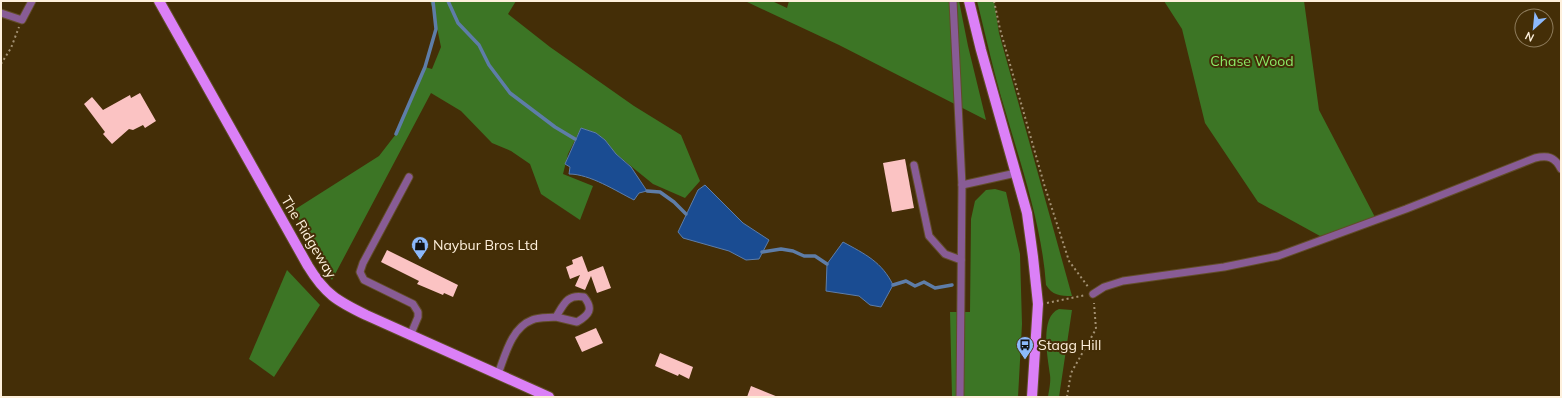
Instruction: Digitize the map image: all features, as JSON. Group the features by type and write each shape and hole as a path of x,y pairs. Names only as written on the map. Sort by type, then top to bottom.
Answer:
{"main road":[{"name":"The Ridgeway","path":"159,1 316,280 325,291 349,307 410,336 549,397"},
{"path":"969,1 983,57 1027,213 1038,304 1032,397"}],"lane":[{"path":"1,14 22,20 32,1"},
{"path":"953,1 962,185 960,397"},
{"path":"1093,294 1104,287 1123,281 1224,267 1278,256 1406,209 1535,158 1546,156 1557,161 1561,169"},
{"path":"914,165 928,236 945,254 961,260"},
{"path":"962,185 1016,173"},
{"path":"409,176 363,263 360,272 364,280 413,304 418,312 418,317 410,336"},
{"path":"498,374 512,341 519,329 532,320 556,317 577,322 588,313 590,308 589,303 584,297 576,296 568,299 556,317"}],"path":[{"path":"994,1 1000,29 1044,184 1069,261 1093,294 1096,329 1071,373 1067,397"},
{"path":"1,64 10,48 22,20"},
{"path":"1038,304 1093,294"}],"green space":[{"path":"430,1 516,1 508,14 550,47 634,106 681,135 700,181 685,198 653,184 616,154 605,140 596,133 581,128 568,154 563,174 593,186 580,220 541,194 530,164 511,151 492,143 461,111 431,93 332,280 322,266 294,210 379,156 396,134 425,67 432,69 441,47"},
{"path":"745,1 772,1 787,8 789,1 959,1 986,120 839,45"},
{"path":"977,1 994,1 999,33 1072,296 1064,296 1054,293 1046,285 1044,263 1035,218 1024,174 997,83"},
{"name":"Chase Wood","path":"1164,1 1304,1 1319,110 1377,221 1320,236 1258,202 1205,123 1182,29"},
{"path":"995,189 1006,192 1020,254 1022,324 1018,397 952,397 950,312 970,312 971,219 975,201 986,190"},
{"path":"287,270 320,305 274,377 249,359"},
{"path":"1059,309 1072,310 1059,397 1048,397 1050,378 1046,339 1047,329 1049,320 1053,313"}],"water":[{"path":"581,128 596,133 605,140 616,154 631,167 647,191 639,193 634,200 594,180 569,174 570,167 565,164"},
{"path":"705,185 743,223 769,240 759,259 746,260 729,251 683,238 678,232 698,190"},
{"path":"843,242 872,259 889,277 893,285 881,307 870,305 859,296 826,291 827,264"}],"building":[{"path":"140,93 156,121 145,128 143,125 133,130 129,129 112,144 103,134 105,132 84,104 92,97 103,110 130,95 131,98"},
{"path":"905,159 914,208 892,212 883,163"},
{"path":"387,250 458,285 453,297 444,293 443,295 417,284 419,281 381,262"},
{"path":"582,256 588,272 603,266 611,288 597,293 591,276 585,290 575,286 580,275 570,279 566,267 573,264 572,260"},
{"path":"596,328 603,343 582,352 575,337"},
{"path":"660,353 693,367 689,379 655,366"},
{"path":"751,386 778,397 747,397"}],"waterway":[{"path":"396,134 425,67 436,29 433,1"},
{"path":"448,1 458,23 479,45 489,65 510,93 555,127 575,139"},
{"path":"647,191 660,192 674,202 686,214"},
{"path":"762,252 781,249 793,251 804,256 815,256 827,264"},
{"path":"893,285 906,281 915,286 924,282 935,288 952,285"}],"place":[{"name":"Naybur Bros Ltd","path":"420,260"},
{"name":"Stagg Hill","path":"1025,360"}]}
